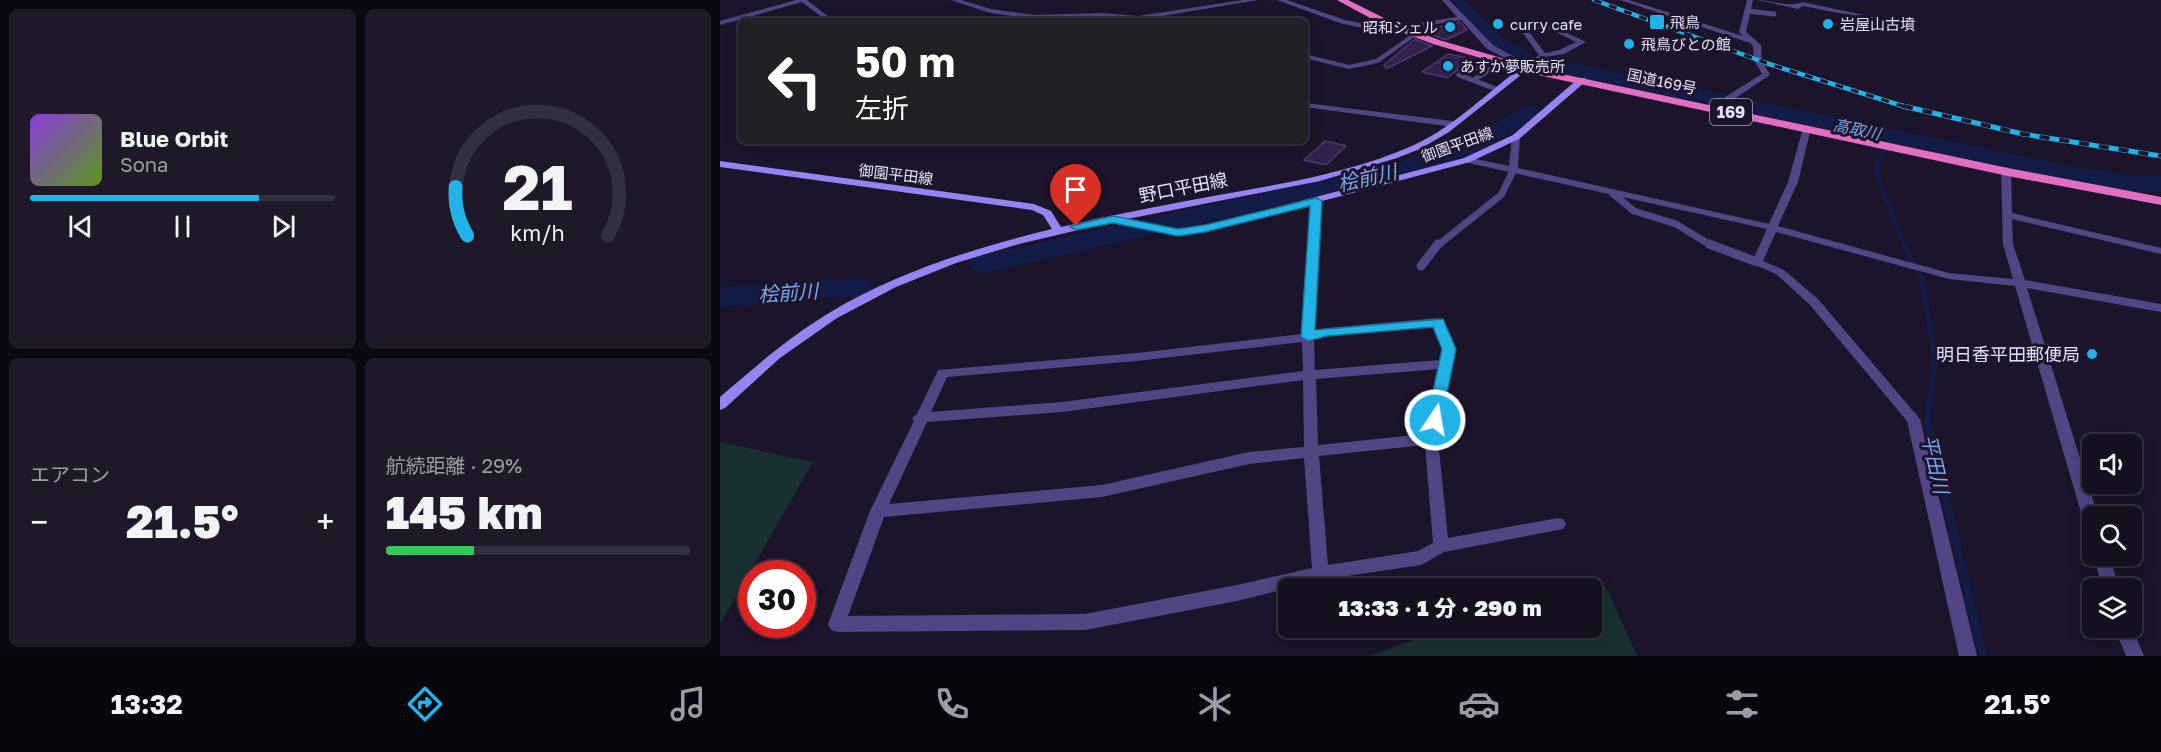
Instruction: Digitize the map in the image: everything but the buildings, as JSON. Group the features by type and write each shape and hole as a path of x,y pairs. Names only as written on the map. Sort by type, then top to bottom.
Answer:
{"highway":[{"name":"国道169号","path":"1341,0 1369,16 1399,27 1468,51 1527,67 1721,110 2161,201"}],"main road":[{"name":"野口平田線","path":"720,405 793,341 874,291 922,270 988,247 1057,230 1281,186 1370,165 1420,146 1453,124 1527,67"},
{"name":"御園平田線","path":"1113,219 1167,231 1205,229 1467,160 1516,137 1582,80"},
{"name":"御園平田線","path":"720,165 1034,207 1047,213 1057,230"}],"street":[{"path":"720,23 803,0 827,18"},
{"path":"954,0 990,11 1035,17 1102,15 1138,18 1254,0"},
{"path":"1280,0 1364,27 1399,27 1461,18"},
{"path":"1445,0 1495,51 1527,67 1543,55 1561,52 1582,42 1550,27 1529,27 1525,32 1543,55"},
{"path":"1623,0 1750,41 1756,45 1758,60 1766,75 1728,99 1721,110"},
{"path":"1750,0 1742,30 1750,41"},
{"path":"1760,0 1798,7 1802,4 1875,18"},
{"path":"1308,57 1349,68 1378,61 1417,33"},
{"path":"1308,105 1453,124"},
{"path":"1807,128 1793,182 1757,262 1780,272 1814,302 1913,419 1968,656"},
{"path":"1513,171 1516,137"},
{"path":"1467,160 1771,227 1932,272 2020,283 2161,308"},
{"path":"2006,170 2008,244 2087,506"},
{"path":"1316,201 1308,337 1311,450 1321,573"},
{"path":"2007,215 2161,251"},
{"path":"1441,546 1431,439 1449,349 1438,322 1327,332 1308,337 1137,357 943,373 919,418 878,511 837,624 1085,622 1237,593 1321,573 1420,558 1441,546 1558,524"},
{"path":"919,418 1062,407 1309,375 1447,364"},
{"path":"878,511 1102,491 1249,458 1431,439"},
{"path":"2128,638 2135,656"}],"lane":[{"path":"1747,11 1774,15"},
{"path":"1474,80 1477,84 1496,89"},
{"path":"1421,267 1439,243 1501,195 1513,171"},
{"path":"1612,193 1634,211 1676,224 1715,248 1757,262"}],"green space":[{"path":"720,442 813,462 757,560 738,560 738,593 720,624"},
{"path":"1602,587 1606,587 1637,656 1370,656 1419,638 1602,638"}],"waterway":[{"name":"高取川","path":"1454,0 1496,43 1520,55"},
{"name":"高取川","path":"1554,65 2071,174 2134,184 2161,184"},
{"name":"桧前川","path":"985,264 1406,168 1465,149 1529,112"},
{"name":"平田川","path":"1891,137 1876,167 1879,183 1905,246"},
{"name":"平田川","path":"1904,244 1922,281 1935,357 1927,425"},
{"name":"桧前川","path":"720,297 856,288"},
{"name":"平田川","path":"1928,423 1983,656"}],"railway":[{"path":"1594,0 1766,63 1909,108"},
{"path":"1903,106 2023,134 2161,156"}],"place":[{"name":"飛鳥","path":"1657,22"},
{"name":"curry cafe","path":"1498,24"},
{"name":"岩屋山古墳","path":"1828,24"},
{"name":"昭和シェル","path":"1450,27"},
{"name":"飛鳥びとの館","path":"1629,44"},
{"name":"あすか夢販売所","path":"1448,66"},
{"name":"明日香平田郵便局","path":"2092,354"}],"route":[{"path":"1076,226 1113,219 1178,232 1205,229 1316,201 1308,337 1327,332 1438,322 1449,349 1435,420"}]}
